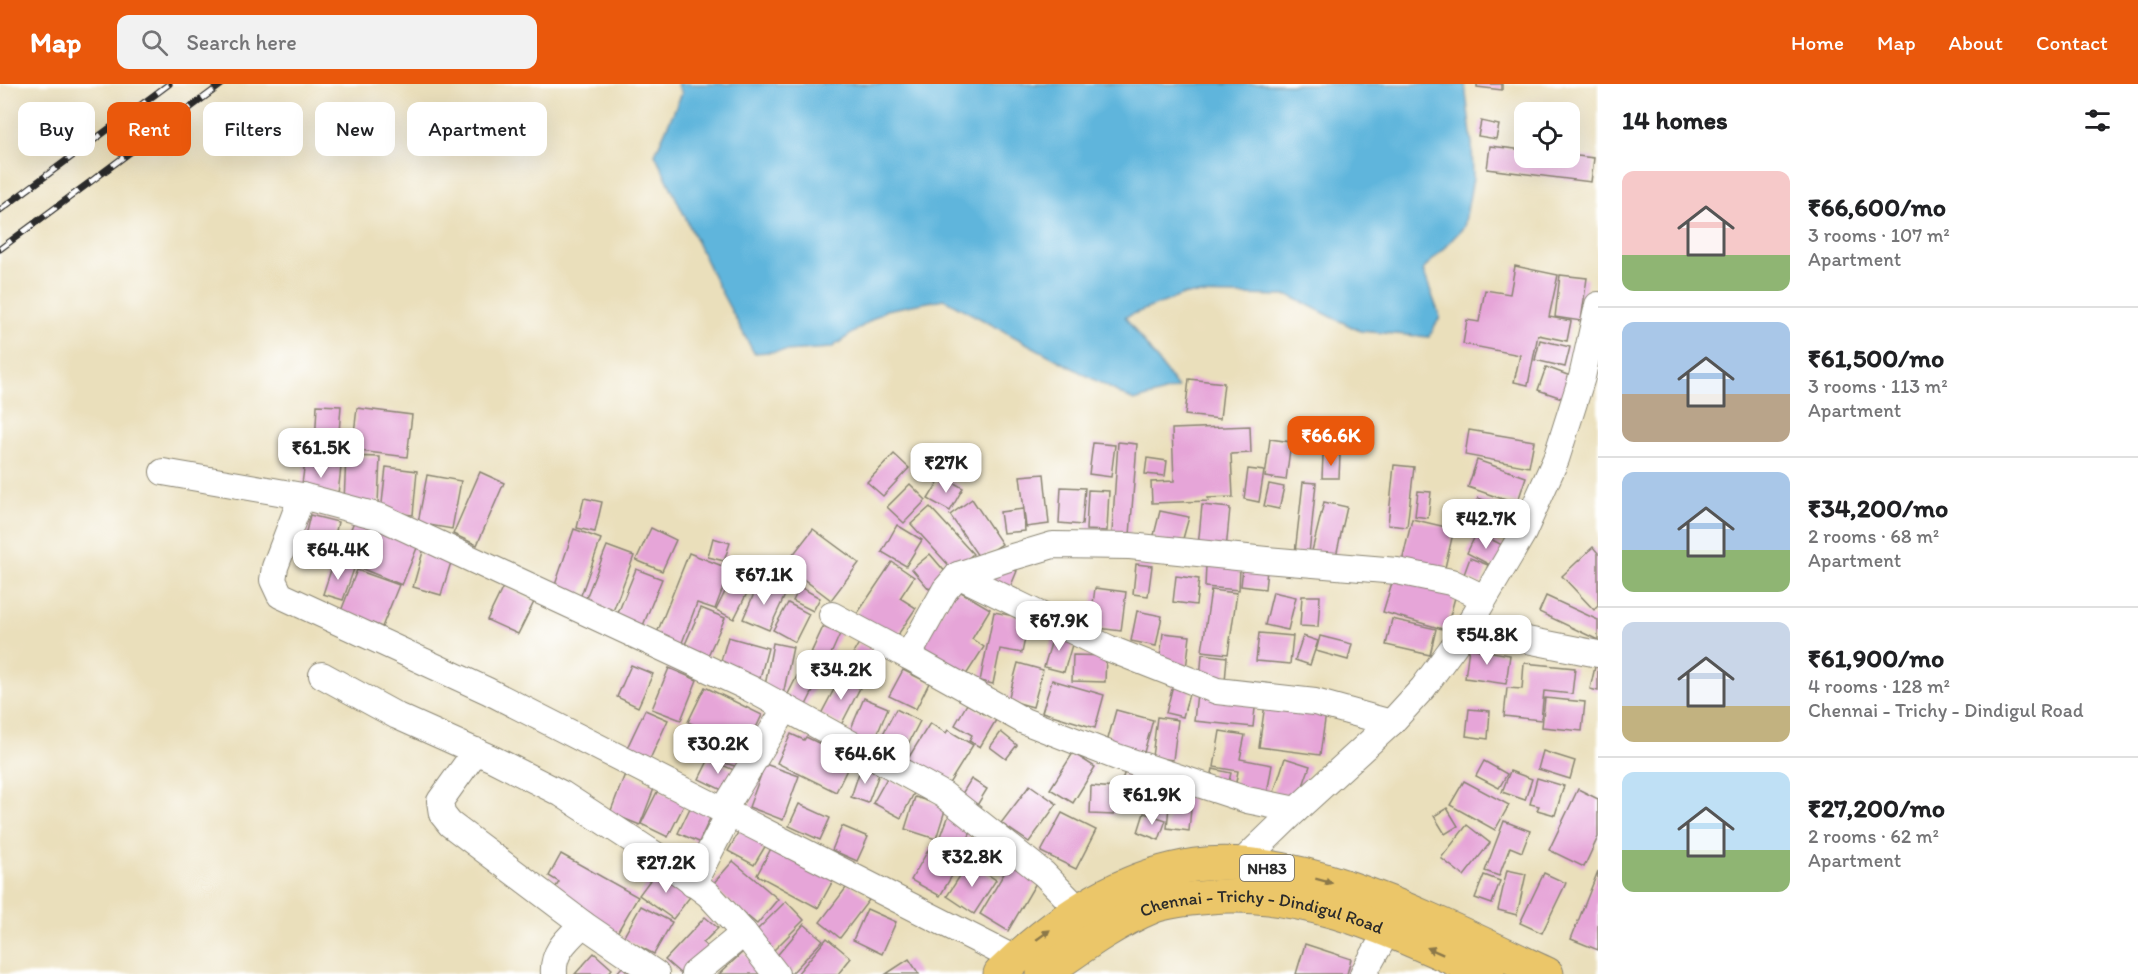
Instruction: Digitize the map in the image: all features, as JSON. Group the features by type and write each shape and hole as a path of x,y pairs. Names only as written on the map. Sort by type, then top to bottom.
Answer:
{"highway":[{"name":"Chennai - Trichy - Dindigul Road","path":"1019,969 1039,938 1079,910 1121,886 1159,873 1196,865 1240,864 1285,870 1338,884 1386,902 1547,974"},
{"name":"Chennai - Trichy - Dindigul Road","path":"1019,969 1111,929 1153,907 1191,899 1231,896 1272,897 1347,915 1388,930 1488,974"}],"street":[{"path":"1240,864 1391,723 1423,688 1467,628 1523,533 1556,459 1582,377 1598,305"},
{"path":"163,472 302,496 381,517 751,689 944,795 1044,874 1079,910"},
{"path":"302,496 275,567 273,580 280,595 488,691 726,813 1019,969"},
{"path":"908,656 945,590 958,575 1053,545 1130,546 1397,571 1451,582 1484,598"},
{"path":"958,575 1108,648 1217,692 1316,702 1391,723"},
{"path":"831,615 1024,722 1117,757 1236,796 1296,810"},
{"path":"1467,628 1598,654"},
{"path":"322,675 397,716 476,751 562,794 660,858 708,894 744,933 776,974"},
{"path":"693,884 726,813 786,708"},
{"path":"476,751 440,801 442,814 450,824 583,924 656,974"},
{"path":"554,974 553,965 558,951 583,924"},
{"path":"1363,974 1388,930"},
{"path":"694,974 744,933"}],"water":[{"path":"677,84 1465,84 1472,143 1473,178 1464,227 1423,270 1440,317 1429,337 1360,331 1290,296 1186,294 1125,317 1178,388 1134,401 944,299 886,310 831,348 754,353 718,286 655,154 682,93"}],"building":[{"path":"1477,84 1502,84 1502,90 1477,87"},
{"path":"1481,121 1499,125 1496,139 1478,136"},
{"path":"1490,146 1514,149 1514,168 1580,168 1580,156 1594,158 1591,182 1487,169"},
{"path":"1515,266 1558,275 1549,317 1571,321 1567,341 1538,335 1528,385 1514,382 1520,355 1463,344 1467,320 1479,322 1485,290 1510,294"},
{"path":"1560,275 1587,278 1581,321 1555,317"},
{"path":"1540,340 1570,347 1565,367 1535,360"},
{"path":"1546,367 1573,377 1565,399 1538,390"},
{"path":"1189,379 1224,383 1220,419 1185,415"},
{"path":"317,405 341,406 338,447 315,446"},
{"path":"357,408 412,415 407,457 352,450"},
{"path":"1250,426 1251,453 1231,454 1233,497 1208,498 1209,501 1152,503 1151,482 1174,481 1172,429"},
{"path":"1469,430 1534,441 1529,467 1465,455"},
{"path":"1270,439 1291,442 1286,480 1265,477"},
{"path":"1118,442 1137,444 1130,535 1112,533"},
{"path":"1093,443 1115,445 1111,477 1089,474"},
{"path":"894,454 909,468 883,496 867,482"},
{"path":"1323,455 1340,455 1339,478 1322,478"},
{"path":"346,456 380,457 378,504 344,502"},
{"path":"1147,458 1167,461 1165,476 1145,474"},
{"path":"1477,460 1526,477 1517,504 1468,487"},
{"path":"305,462 341,467 338,494 301,491"},
{"path":"1394,465 1414,467 1407,527 1388,525"},
{"path":"386,467 417,471 413,515 381,512"},
{"path":"1248,469 1264,471 1259,502 1244,499"},
{"path":"480,472 504,483 477,545 453,534"},
{"path":"1044,474 1049,524 1026,527 1020,476"},
{"path":"427,475 461,481 452,529 418,523"},
{"path":"942,476 963,488 950,511 928,499"},
{"path":"1303,482 1316,483 1309,554 1295,553"},
{"path":"910,484 926,500 904,523 887,507"},
{"path":"1269,484 1284,487 1279,509 1264,506"},
{"path":"1061,487 1085,488 1082,525 1059,523"},
{"path":"1088,490 1109,491 1107,531 1086,530"},
{"path":"1418,491 1431,492 1428,518 1415,516"},
{"path":"584,498 602,502 595,532 577,528"},
{"path":"1478,498 1503,507 1496,526 1471,518"},
{"path":"972,499 1002,544 980,559 950,515"},
{"path":"1324,502 1347,507 1336,556 1312,551"},
{"path":"1202,505 1230,508 1226,550 1198,547"},
{"path":"930,507 973,554 954,571 911,524"},
{"path":"1023,509 1025,531 1003,533 1000,512"},
{"path":"1160,511 1189,517 1181,546 1153,539"},
{"path":"310,515 338,522 328,567 299,561"},
{"path":"356,517 419,543 402,585 338,559"},
{"path":"1412,519 1454,529 1444,572 1402,562"},
{"path":"897,525 922,540 906,566 882,552"},
{"path":"651,528 676,540 662,571 636,560"},
{"path":"574,529 601,539 580,598 554,588"},
{"path":"813,529 859,563 831,600 785,565"},
{"path":"1477,532 1506,547 1496,568 1467,553"},
{"path":"713,538 730,543 724,561 708,557"},
{"path":"607,546 634,556 612,614 584,603"},
{"path":"1593,547 1598,553 1598,606 1594,610 1562,576"},
{"path":"424,548 453,556 441,595 413,587"},
{"path":"689,553 730,569 715,609 697,603 680,648 655,638"},
{"path":"930,554 947,574 929,589 912,569"},
{"path":"1470,558 1488,565 1481,584 1463,577"},
{"path":"741,560 759,569 734,619 716,610"},
{"path":"334,561 354,569 343,600 323,594"},
{"path":"892,562 914,577 900,598 916,608 893,642 855,617"},
{"path":"999,564 1017,571 1007,595 989,587"},
{"path":"1136,564 1152,566 1148,596 1133,594"},
{"path":"1206,565 1240,567 1239,590 1205,587"},
{"path":"1243,567 1267,570 1265,589 1241,586"},
{"path":"636,569 662,579 642,628 616,618"},
{"path":"357,570 399,585 382,627 341,611"},
{"path":"1176,576 1199,579 1196,605 1173,602"},
{"path":"1394,576 1456,594 1446,630 1383,612"},
{"path":"759,582 786,593 769,630 743,619"},
{"path":"503,587 534,602 518,634 487,620"},
{"path":"800,587 820,598 813,611 793,601"},
{"path":"1095,588 1126,592 1121,631 1090,627"},
{"path":"956,589 990,609 972,639 984,647 964,678 918,650"},
{"path":"1211,590 1237,593 1228,654 1202,651"},
{"path":"1273,592 1296,597 1288,630 1265,625"},
{"path":"1302,596 1320,596 1318,627 1300,626"},
{"path":"1546,596 1598,620 1598,640 1539,612"},
{"path":"788,603 809,614 795,642 773,630"},
{"path":"701,608 725,618 706,660 683,649"},
{"path":"1137,611 1162,616 1156,646 1131,641"},
{"path":"994,612 1029,619 1022,653 1000,649 993,684 980,681"},
{"path":"1392,619 1436,629 1430,655 1386,645"},
{"path":"823,627 840,634 828,661 811,653"},
{"path":"1054,633 1074,638 1064,672 1044,667"},
{"path":"1163,633 1190,636 1186,669 1159,666"},
{"path":"1259,633 1293,636 1290,664 1256,661"},
{"path":"1303,636 1318,641 1310,665 1295,660"},
{"path":"1320,636 1352,644 1348,660 1316,651"},
{"path":"728,637 768,648 759,682 718,671"},
{"path":"773,643 793,647 783,695 764,691"},
{"path":"859,643 884,657 870,682 845,668"},
{"path":"1469,648 1510,655 1506,684 1465,678"},
{"path":"1202,654 1227,657 1225,682 1200,680"},
{"path":"1073,655 1106,656 1105,682 1072,681"},
{"path":"1598,658 1598,691 1590,689"},
{"path":"1018,663 1043,670 1033,707 1008,700"},
{"path":"1524,663 1575,668 1572,694 1544,691 1541,720 1504,716 1507,688 1522,689"},
{"path":"803,664 822,673 805,707 786,698"},
{"path":"631,665 653,674 638,707 617,697"},
{"path":"669,668 697,680 681,720 652,709"},
{"path":"903,670 929,683 916,709 889,696"},
{"path":"840,678 860,688 841,725 821,714"},
{"path":"1052,680 1104,695 1095,728 1042,712"},
{"path":"1173,685 1190,690 1183,717 1166,713"},
{"path":"705,687 762,715 746,749 688,722"},
{"path":"1197,693 1256,699 1253,727 1194,721"},
{"path":"864,698 888,708 872,747 847,738"},
{"path":"1545,698 1585,702 1582,731 1542,727"},
{"path":"967,704 996,720 980,747 969,741 972,735 955,725"},
{"path":"1265,704 1326,713 1320,755 1259,747"},
{"path":"896,709 920,721 899,761 875,749"},
{"path":"1469,709 1490,711 1488,739 1466,736"},
{"path":"645,710 668,720 650,759 627,748"},
{"path":"1116,710 1153,720 1143,756 1106,746"},
{"path":"1157,717 1178,720 1173,760 1152,757"},
{"path":"930,723 946,733 948,730 973,745 945,790 904,765"},
{"path":"1220,731 1245,735 1240,759 1272,765 1267,794 1235,788 1238,771 1214,767"},
{"path":"1001,732 1017,745 1006,759 990,747"},
{"path":"791,734 804,740 806,737 852,759 836,792 777,763"},
{"path":"717,744 743,751 738,767 712,759"},
{"path":"1543,751 1575,761 1570,779 1538,769"},
{"path":"1073,753 1095,767 1073,803 1050,789"},
{"path":"1285,758 1310,766 1298,800 1274,792"},
{"path":"709,759 736,771 726,792 699,779"},
{"path":"1484,761 1507,774 1499,788 1476,776"},
{"path":"765,764 799,776 783,820 749,807"},
{"path":"861,767 879,774 868,803 851,797"},
{"path":"1213,769 1231,773 1228,785 1210,782"},
{"path":"1125,771 1164,785 1154,812 1116,798"},
{"path":"1510,771 1532,779 1525,800 1502,792"},
{"path":"625,774 655,786 640,825 610,813"},
{"path":"887,778 914,793 901,818 873,803"},
{"path":"1537,778 1564,786 1555,815 1537,810 1539,806 1530,804"},
{"path":"971,779 987,789 976,807 960,797"},
{"path":"1464,781 1509,805 1495,830 1450,805"},
{"path":"1030,785 1057,804 1029,842 1001,823"},
{"path":"1091,786 1115,788 1114,815 1090,814"},
{"path":"1578,789 1598,799 1598,837 1584,867 1549,850"},
{"path":"658,790 685,803 668,837 641,824"},
{"path":"1170,795 1192,798 1189,831 1167,828"},
{"path":"915,797 946,807 936,839 905,829"},
{"path":"799,804 830,818 820,840 789,826"},
{"path":"691,806 711,816 699,842 678,833"},
{"path":"1447,808 1458,826 1445,834 1434,816"},
{"path":"1062,813 1096,830 1076,869 1041,852"},
{"path":"1144,813 1166,820 1159,840 1138,832"},
{"path":"949,815 974,823 963,853 938,844"},
{"path":"1504,821 1530,831 1522,852 1510,847 1499,876 1485,871"},
{"path":"1467,825 1490,843 1464,876 1441,858"},
{"path":"842,826 868,837 857,861 832,850"},
{"path":"740,830 766,845 754,865 728,851"},
{"path":"775,841 836,875 818,908 757,875"},
{"path":"930,847 959,864 940,896 911,880"},
{"path":"561,854 638,897 617,933 551,895 559,882 549,876"},
{"path":"1012,860 1040,876 1008,931 980,914"},
{"path":"733,861 778,899 757,924 711,886"},
{"path":"969,862 996,880 974,914 947,896"},
{"path":"659,868 693,893 673,919 639,895"},
{"path":"1507,870 1526,874 1517,915 1498,910"},
{"path":"1598,871 1598,950 1571,939"},
{"path":"1544,873 1566,883 1542,933 1520,923"},
{"path":"1484,875 1500,881 1492,904 1475,898"},
{"path":"849,884 869,900 840,938 820,922"},
{"path":"786,901 804,920 772,952 753,934"},
{"path":"641,906 672,922 654,954 623,938"},
{"path":"867,909 896,922 882,954 853,940"},
{"path":"705,917 718,928 703,943 710,949 687,974 681,974 665,960"},
{"path":"804,924 823,940 791,974 774,959"},
{"path":"827,938 851,958 838,974 797,974"},
{"path":"1305,944 1351,959 1347,974 1296,974"},
{"path":"743,952 762,974 719,974"},
{"path":"594,953 612,969 608,974 575,974"},
{"path":"909,959 919,974 886,974"},
{"path":"622,967 630,974 616,974"}],"railway":[{"path":"0,210 169,84"},
{"path":"0,249 222,84"}]}
